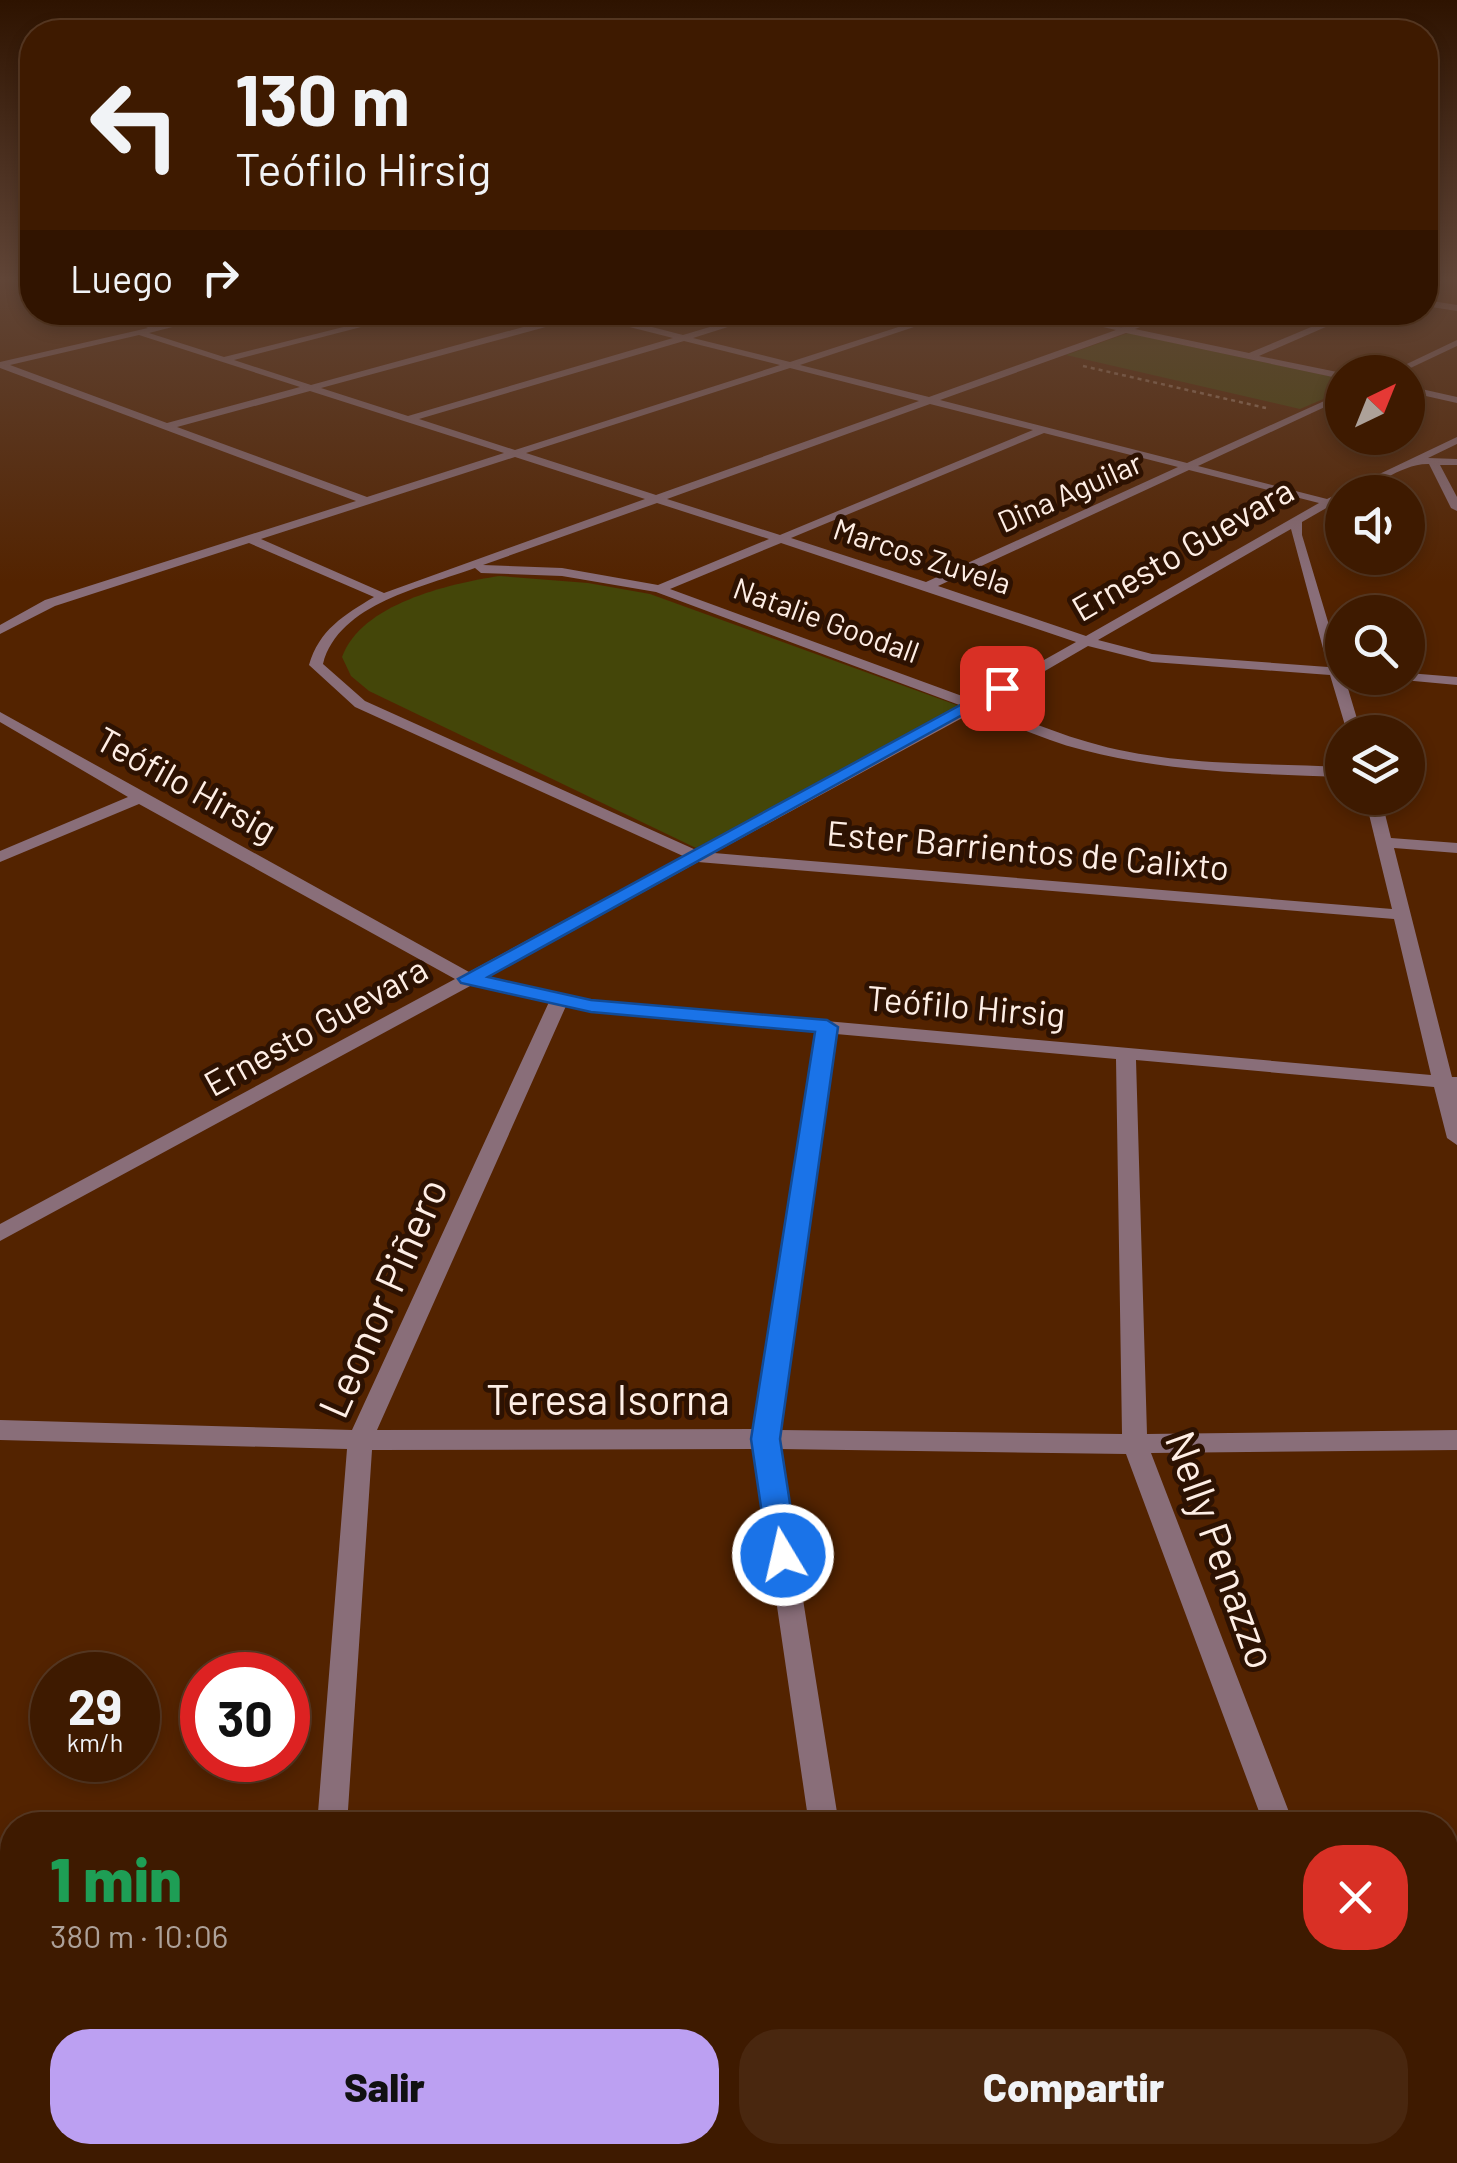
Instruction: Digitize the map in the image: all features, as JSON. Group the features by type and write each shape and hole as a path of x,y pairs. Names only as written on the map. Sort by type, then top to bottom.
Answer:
{"street":[{"path":"40,380 369,502"},
{"name":"Marcos Zuvela","path":"279,380 1086,640 1152,658 1325,671"},
{"path":"165,426 339,380"},
{"path":"404,420 540,380"},
{"path":"0,630 50,603 742,380"},
{"path":"852,380 1190,466 1325,493"},
{"name":"Ester Barrientos de Calixto","path":"986,380 384,597 336,626 319,645 316,665 332,684 360,704 698,856 1404,915"},
{"path":"1425,393 1457,400"},
{"name":"Dina Aguilar","path":"926,586 1325,404"},
{"path":"660,590 1044,429"},
{"name":"Ernesto Guevara","path":"1392,475 1426,461 1457,440"},
{"path":"1426,461 1457,462"},
{"path":"1426,461 1457,508"},
{"name":"Ernesto Guevara","path":"0,1234 975,705 1325,506"},
{"path":"1298,523 1296,535 1325,625"},
{"path":"250,539 384,597"},
{"name":"Natalie Goodall","path":"463,570 562,572 660,590 1084,746 1171,763 1325,771"},
{"path":"1425,678 1457,681"},
{"name":"Teófilo Hirsig","path":"0,716 468,979 591,1006 1450,1082"},
{"path":"0,740 23,732"},
{"path":"0,856 140,798"},
{"path":"1378,815 1450,1082 1457,1138"},
{"path":"1385,842 1457,848"},
{"name":"Leonor Piñero","path":"333,1812 360,1440 560,999"},
{"path":"822,1812 766,1439 827,1027"},
{"name":"Nelly Penazzo","path":"1126,1054 1134,1444 1275,1812"},
{"name":"Teresa Isorna","path":"0,1430 360,1440 766,1439 1134,1444 1457,1440"}],"path":[{"path":"1143,380 1300,416"}],"shaded area":[{"path":"1174,380 1325,380 1325,398 1300,409"},
{"path":"499,576 588,583 650,594 962,707 696,848 369,691 351,676 342,657 367,623 432,591"}],"route":[{"path":"783,1555 766,1439 827,1027 591,1006 468,979 1002,688"}]}
